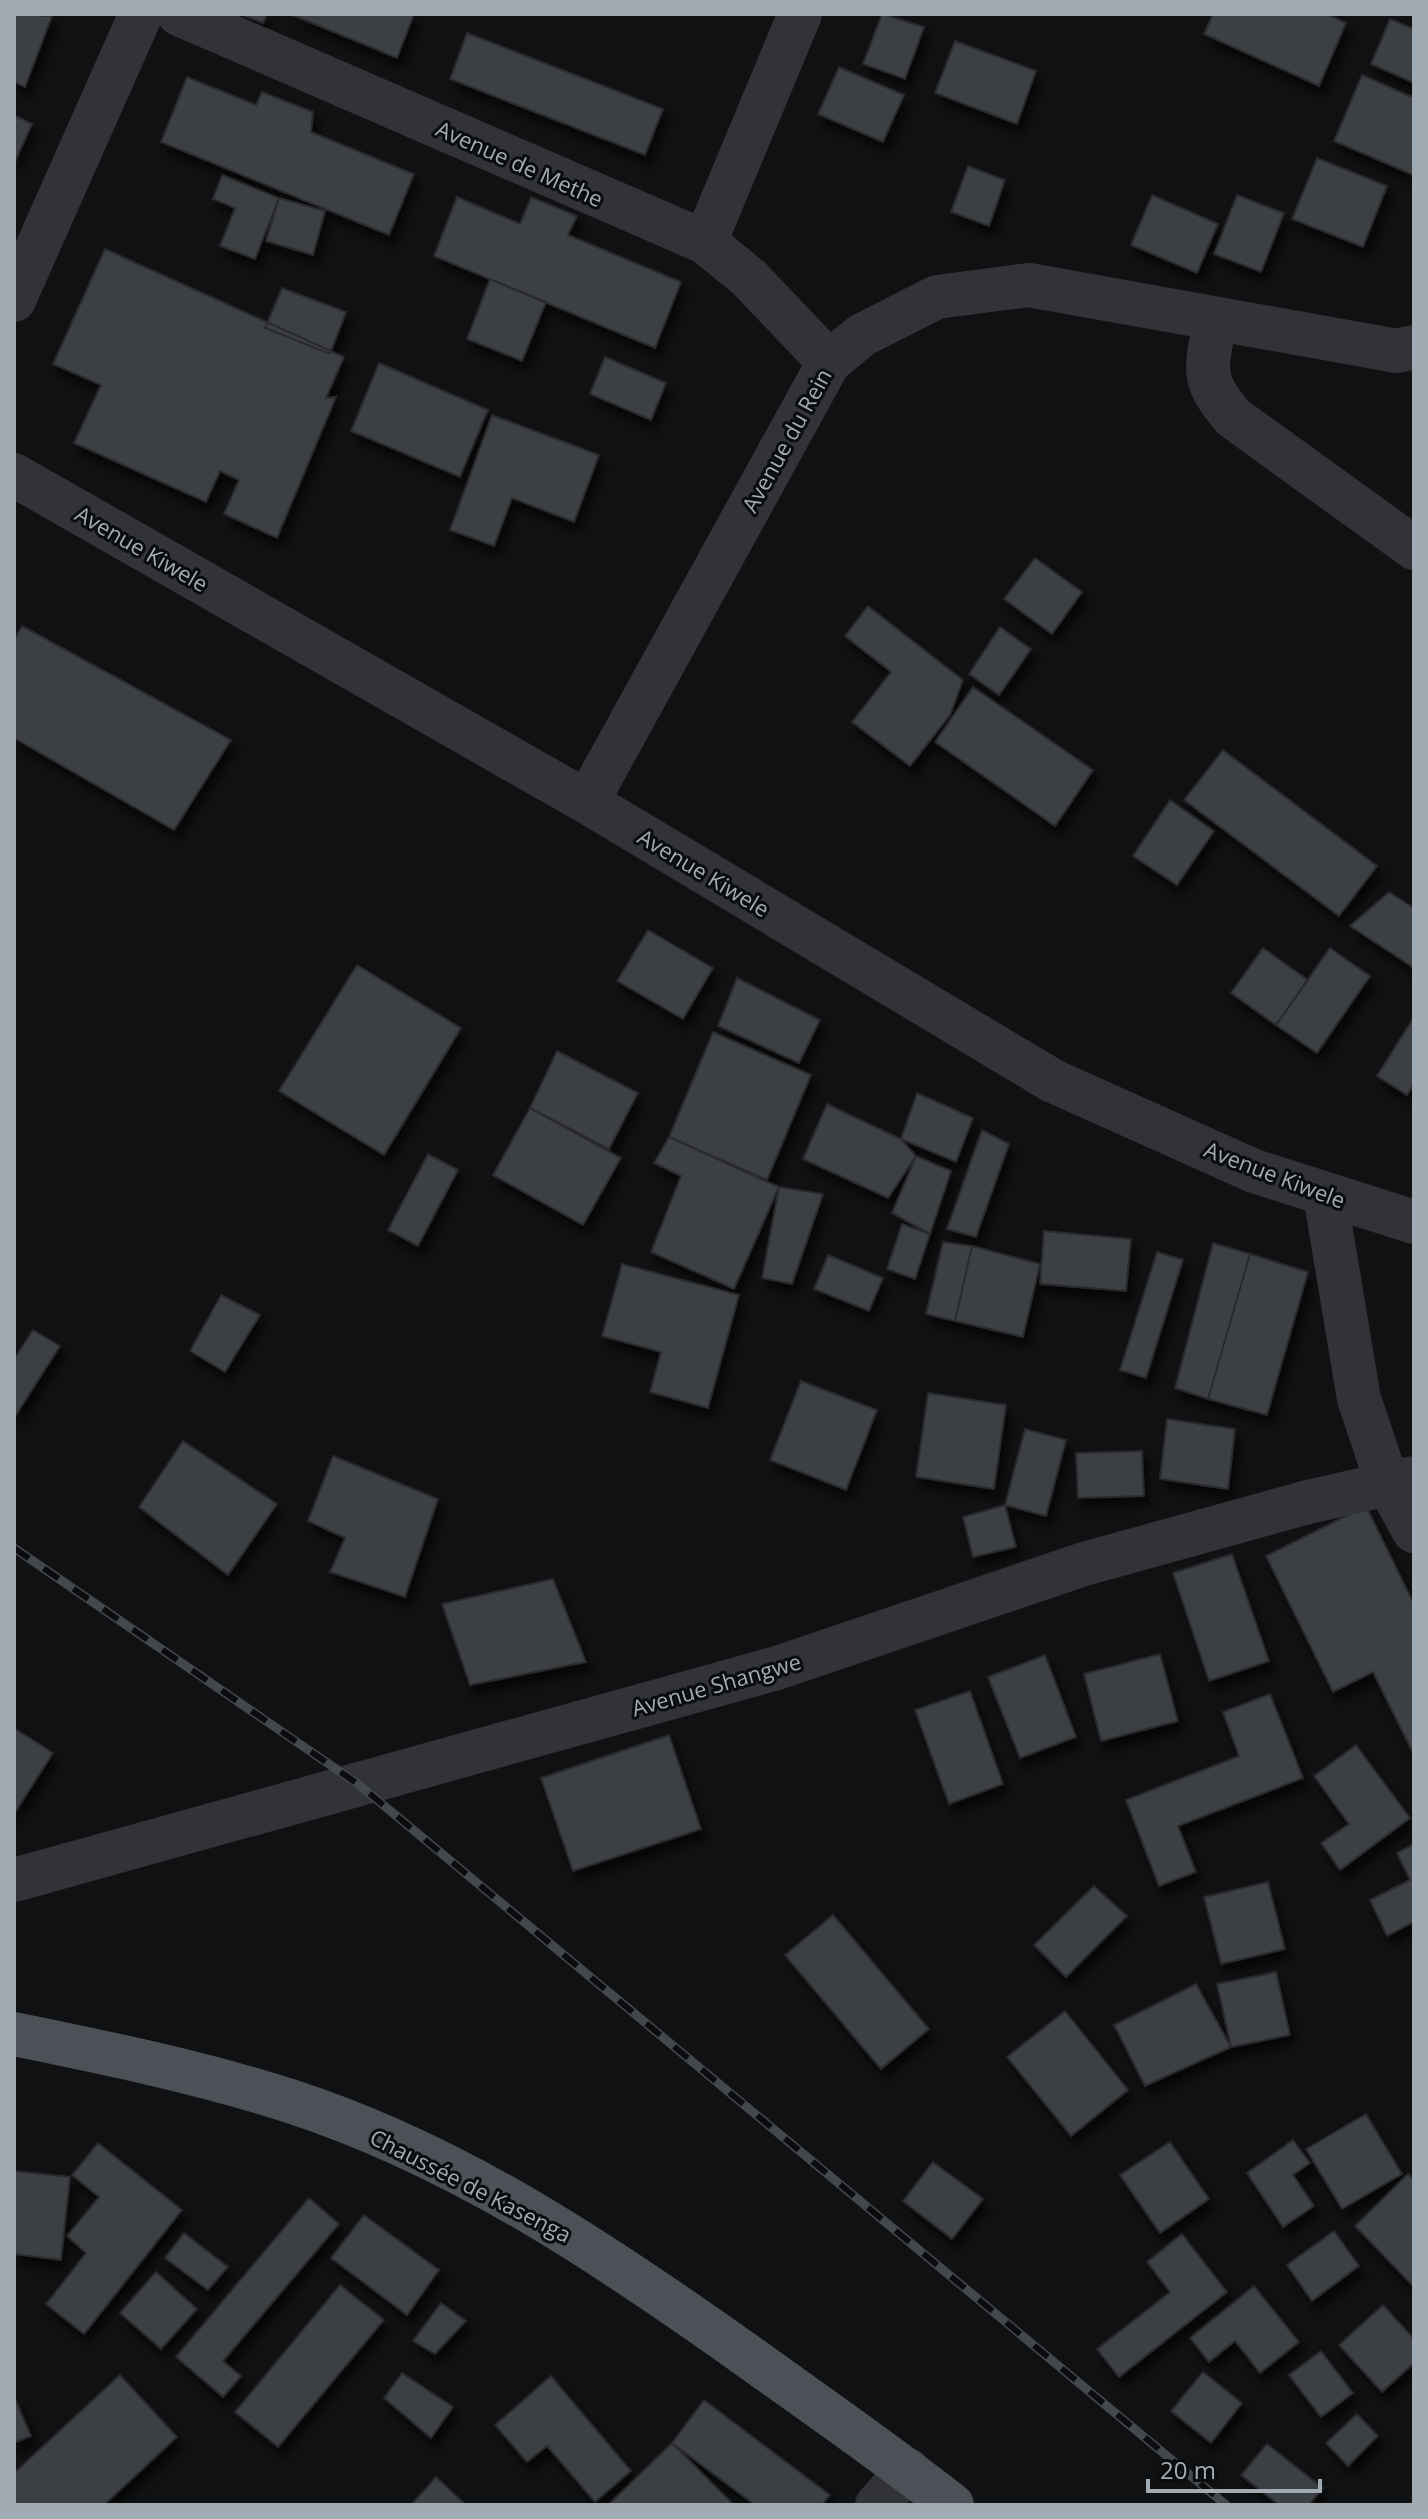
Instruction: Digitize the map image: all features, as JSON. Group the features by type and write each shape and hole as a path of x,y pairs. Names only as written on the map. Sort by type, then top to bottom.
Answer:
{"main road":[{"name":"Chaussée de Kasenga","path":"14,2034 142,2060 292,2102 411,2151 525,2207 620,2265 908,2470 952,2505"}],"street":[{"path":"14,300 141,14"},
{"name":"Avenue de Methe","path":"179,14 705,242 749,278 829,362"},
{"path":"705,242 800,14"},
{"name":"Avenue du Rein","path":"587,802 829,362 862,335 937,297 1029,285 1397,351 1414,347"},
{"path":"1215,320 1206,373 1215,395 1234,418 1414,548"},
{"name":"Avenue Kiwele","path":"14,475 587,802 1053,1081 1254,1171 1414,1222"},
{"path":"1325,1195 1359,1399 1401,1480 1414,1531"},
{"name":"Avenue Shangwe","path":"14,1880 777,1668 1084,1564 1401,1480"},
{"path":"877,2505 908,2470"}],"building":[{"path":"14,14 52,16 25,87 14,82"},
{"path":"240,14 267,14 263,23"},
{"path":"290,14 414,14 397,58"},
{"path":"882,14 924,27 905,79 863,64"},
{"path":"1213,14 1327,14 1346,23 1319,86 1204,34"},
{"path":"1390,19 1414,29 1414,83 1371,64"},
{"path":"467,33 663,109 645,155 450,79"},
{"path":"955,41 1036,71 1017,124 935,93"},
{"path":"839,67 904,95 883,142 818,114"},
{"path":"1362,75 1414,98 1413,175 1334,141"},
{"path":"187,77 256,105 262,92 313,112 311,132 414,174 389,235 161,142"},
{"path":"14,115 32,124 14,164"},
{"path":"1317,158 1387,186 1363,247 1292,219"},
{"path":"968,166 1005,180 989,226 951,212"},
{"path":"222,175 279,198 255,259 220,246 235,208 213,199"},
{"path":"1152,195 1218,224 1197,273 1131,245"},
{"path":"1237,195 1284,213 1261,272 1214,254"},
{"path":"457,197 520,224 531,197 577,216 568,235 681,282 655,348 434,256"},
{"path":"279,198 325,211 313,255 266,241"},
{"path":"105,249 344,357 326,398 336,397 277,538 224,514 239,480 220,471 206,502 74,443 101,385 53,364"},
{"path":"490,279 546,302 522,361 467,339"},
{"path":"282,288 346,312 330,354 265,328"},
{"path":"605,357 666,383 651,420 590,394"},
{"path":"379,363 488,410 460,477 351,431"},
{"path":"492,415 599,455 574,522 512,498 494,546 450,530"},
{"path":"1035,558 1082,592 1052,634 1004,599"},
{"path":"868,606 963,680 950,715 910,766 852,722 891,672 845,636"},
{"path":"22,626 231,740 174,830 14,738 14,640"},
{"path":"1000,627 1031,649 999,695 969,674"},
{"path":"973,687 1093,770 1055,826 935,742"},
{"path":"1223,750 1377,866 1339,916 1184,800"},
{"path":"1170,800 1214,831 1177,885 1133,856"},
{"path":"1389,892 1414,908 1414,968 1350,926"},
{"path":"648,930 713,968 683,1019 617,981"},
{"path":"1263,948 1308,980 1276,1025 1231,993"},
{"path":"1330,948 1370,976 1317,1053 1276,1025"},
{"path":"357,965 461,1028 384,1155 279,1091"},
{"path":"737,978 820,1020 799,1063 718,1026"},
{"path":"1414,1017 1414,1084 1407,1095 1377,1076"},
{"path":"713,1032 811,1075 767,1180 669,1137"},
{"path":"557,1051 638,1093 609,1149 530,1108"},
{"path":"917,1093 973,1118 956,1162 901,1139"},
{"path":"827,1104 901,1139 916,1156 888,1198 803,1159"},
{"path":"530,1108 621,1158 583,1225 493,1175"},
{"path":"982,1130 1009,1144 976,1237 947,1229"},
{"path":"669,1137 779,1187 734,1289 651,1252 681,1176 654,1163"},
{"path":"428,1154 458,1170 418,1246 388,1230"},
{"path":"916,1156 951,1171 930,1234 892,1213"},
{"path":"779,1187 823,1194 792,1284 762,1278"},
{"path":"902,1224 930,1234 915,1279 887,1269"},
{"path":"1044,1231 1131,1239 1126,1291 1040,1284"},
{"path":"943,1242 972,1246 955,1321 926,1314"},
{"path":"1213,1243 1250,1254 1208,1399 1175,1388"},
{"path":"972,1246 1040,1264 1023,1337 955,1321"},
{"path":"1157,1252 1183,1260 1146,1378 1120,1370"},
{"path":"1250,1254 1308,1272 1267,1415 1208,1399"},
{"path":"828,1255 883,1278 869,1311 814,1289"},
{"path":"622,1264 739,1295 708,1408 650,1392 661,1352 602,1336"},
{"path":"221,1295 260,1315 225,1372 190,1351"},
{"path":"33,1330 60,1346 14,1418 14,1359"},
{"path":"801,1381 877,1410 846,1490 770,1460"},
{"path":"928,1393 1006,1405 994,1489 916,1477"},
{"path":"1167,1419 1235,1429 1228,1489 1160,1479"},
{"path":"1025,1429 1066,1440 1046,1516 1005,1505"},
{"path":"183,1441 277,1504 228,1575 139,1507"},
{"path":"1142,1451 1144,1496 1078,1498 1076,1453"},
{"path":"333,1456 438,1499 405,1597 330,1572 345,1538 308,1521"},
{"path":"1005,1505 1016,1547 973,1557 963,1517"},
{"path":"1366,1506 1414,1604 1414,1755 1373,1672 1333,1692 1266,1556"},
{"path":"1232,1554 1269,1661 1209,1681 1173,1573"},
{"path":"553,1579 586,1662 470,1685 442,1604"},
{"path":"1160,1654 1178,1721 1101,1741 1084,1674"},
{"path":"1045,1655 1076,1737 1020,1758 988,1677"},
{"path":"970,1691 1003,1784 949,1804 915,1710"},
{"path":"1270,1694 1303,1778 1178,1826 1196,1872 1159,1886 1126,1800 1239,1756 1223,1712"},
{"path":"14,1728 53,1753 14,1814"},
{"path":"669,1735 701,1829 573,1871 541,1778"},
{"path":"1356,1745 1410,1818 1340,1870 1321,1843 1349,1824 1314,1776"},
{"path":"1414,1844 1414,1922 1387,1936 1370,1900 1410,1880 1397,1853"},
{"path":"1268,1882 1285,1949 1221,1964 1204,1897"},
{"path":"1094,1886 1127,1916 1066,1977 1034,1945"},
{"path":"833,1915 929,2029 881,2069 785,1955"},
{"path":"1276,1972 1290,2035 1231,2047 1217,1984"},
{"path":"1196,1984 1231,2047 1145,2086 1114,2025"},
{"path":"1065,2011 1128,2090 1071,2136 1007,2057"},
{"path":"1366,2114 1402,2174 1342,2209 1306,2149"},
{"path":"1293,2140 1310,2163 1293,2175 1314,2206 1283,2227 1247,2173"},
{"path":"1170,2142 1209,2199 1160,2233 1120,2175"},
{"path":"98,2143 182,2210 84,2334 46,2304 86,2253 67,2236 99,2197 72,2175"},
{"path":"933,2162 983,2199 952,2239 903,2201"},
{"path":"14,2171 70,2177 61,2260 14,2254"},
{"path":"1408,2174 1414,2180 1414,2287 1355,2226"},
{"path":"309,2198 339,2224 223,2361 241,2376 223,2397 176,2357"},
{"path":"364,2215 439,2270 407,2315 331,2258"},
{"path":"1334,2231 1359,2266 1312,2301 1287,2265"},
{"path":"184,2233 228,2267 208,2290 165,2258"},
{"path":"1182,2234 1227,2292 1119,2377 1097,2349 1170,2292 1147,2262"},
{"path":"156,2272 197,2309 161,2349 120,2313"},
{"path":"340,2285 384,2320 278,2447 235,2412"},
{"path":"1254,2286 1299,2342 1260,2373 1235,2341 1209,2362 1190,2338"},
{"path":"441,2303 466,2321 435,2354 413,2341"},
{"path":"1383,2305 1414,2339 1414,2363 1382,2392 1339,2345"},
{"path":"1321,2351 1353,2393 1321,2417 1289,2375"},
{"path":"1203,2372 1242,2403 1211,2443 1171,2411"},
{"path":"402,2373 453,2407 431,2438 384,2398"},
{"path":"120,2375 177,2437 104,2505 15,2505 14,2473"},
{"path":"551,2376 631,2471 595,2502 547,2446 527,2462 495,2425"},
{"path":"14,2396 31,2436 14,2443"},
{"path":"704,2400 830,2495 822,2505 755,2505 672,2443"},
{"path":"1357,2414 1378,2436 1348,2466 1326,2443"},
{"path":"672,2443 734,2505 608,2505"},
{"path":"1267,2444 1323,2488 1309,2505 1279,2505 1241,2475"},
{"path":"436,2477 466,2505 411,2505"}],"railway":[{"path":"14,1548 358,1784 1226,2505"}]}
